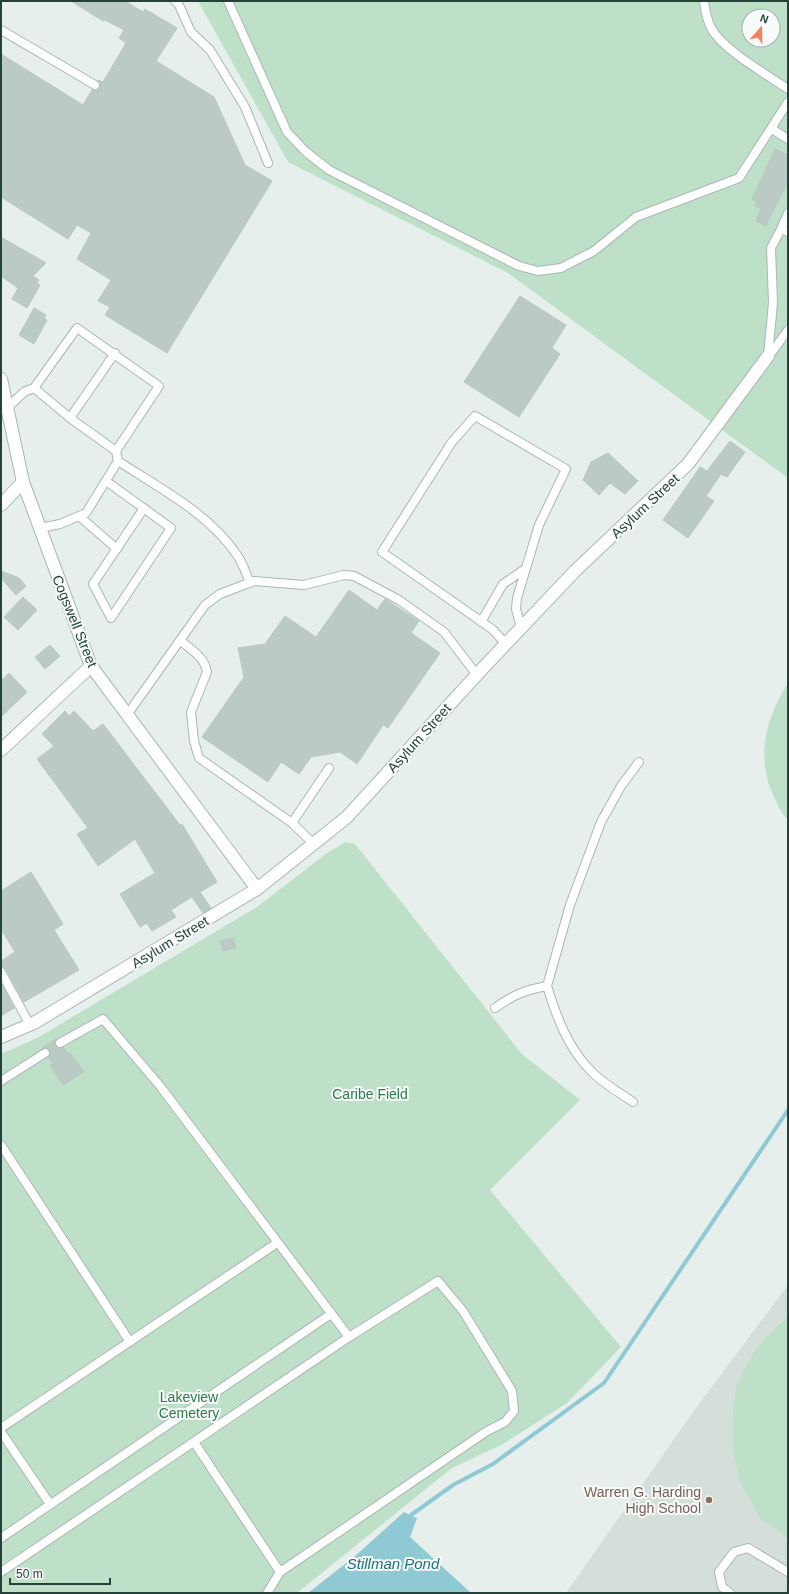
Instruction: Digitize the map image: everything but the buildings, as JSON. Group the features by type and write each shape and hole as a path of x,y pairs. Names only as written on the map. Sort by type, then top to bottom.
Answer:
{"street":[{"name":"Asylum Street","path":"1,1037 30,1025 257,889 347,817 575,571 688,464 768,356"},
{"name":"Cogswell Street","path":"2,383 6,409 23,482 91,666 257,889"},
{"path":"1,505 23,482"},
{"path":"1,750 91,666"}],"lane":[{"path":"175,1 179,5 191,32 210,50 245,107 268,163"},
{"path":"228,1 287,132 305,151 336,173 519,266 538,271 560,268 594,251 636,217 739,178 788,102"},
{"path":"704,1 711,28 722,41 746,60 788,89"},
{"path":"1,30 95,85"},
{"path":"772,128 788,140"},
{"path":"768,356 773,303 772,248 784,230 788,213"},
{"path":"6,409 24,392 34,388 77,328 115,353 159,386 116,451"},
{"path":"768,356 788,330"},
{"path":"70,418 115,353"},
{"path":"34,388 70,418 116,451 118,461 86,513 60,524 40,528"},
{"path":"506,644 492,629 382,552 452,442 475,416 566,469 539,525 517,598 516,609 521,628"},
{"path":"118,461 203,519 238,556 250,583"},
{"path":"106,481 144,508 172,528 110,618 93,584 144,508"},
{"path":"79,516 117,549"},
{"path":"481,622 503,584 525,570"},
{"path":"127,715 205,605 220,594 254,582 304,585 344,575 354,576 399,600 444,632 458,648 477,675"},
{"path":"180,640 201,657 206,665 207,672 191,712 194,741 199,758 292,823 314,844"},
{"path":"633,1102 593,1074 574,1052 557,1020 547,986 570,906 600,822 621,786 639,762"},
{"path":"292,823 329,768"},
{"path":"1,972 30,1025"},
{"path":"495,1008 509,998 527,989 547,986"},
{"path":"60,1043 103,1019 160,1086 276,1243 349,1337"},
{"path":"1,1081 45,1053"},
{"path":"1,1146 130,1342"},
{"path":"1,1428 276,1243"},
{"path":"1,1572 349,1337 438,1281 463,1311 512,1391 514,1411 505,1422 487,1431 280,1572 267,1593"},
{"path":"1,1538 331,1314"},
{"path":"1,1432 50,1504"},
{"path":"194,1442 280,1572"},
{"path":"730,1593 722,1587 719,1572 734,1552 748,1548 788,1572"}],"shaded area":[{"name":"Warren G. Harding High School","path":"788,1285 788,1593 566,1593 696,1408"}],"green space":[{"path":"198,1 788,1 788,478 508,273 288,162"},
{"path":"788,683 788,820 783,815 768,782 764,753 769,724 780,696"},
{"name":"Lakeview Cemetery","path":"345,842 355,844 522,1054 580,1100 490,1190 621,1347 567,1403 503,1444 452,1468 297,1593 1,1593 1,1054 37,1038 257,907 327,853"},
{"path":"788,1317 788,1539 761,1519 740,1482 733,1451 733,1413 737,1384 754,1352 771,1332"}],"water":[{"name":"Stillman Pond","path":"404,1512 417,1518 410,1537 471,1593 308,1593 354,1557"}],"waterway":[{"path":"409,1520 411,1515 453,1485 493,1464 604,1383 788,1110"}],"place":[{"name":"Warren G. Harding High School","path":"709,1500"}],"park label":[{"name":"Caribe Field","path":"370,1094"}]}
